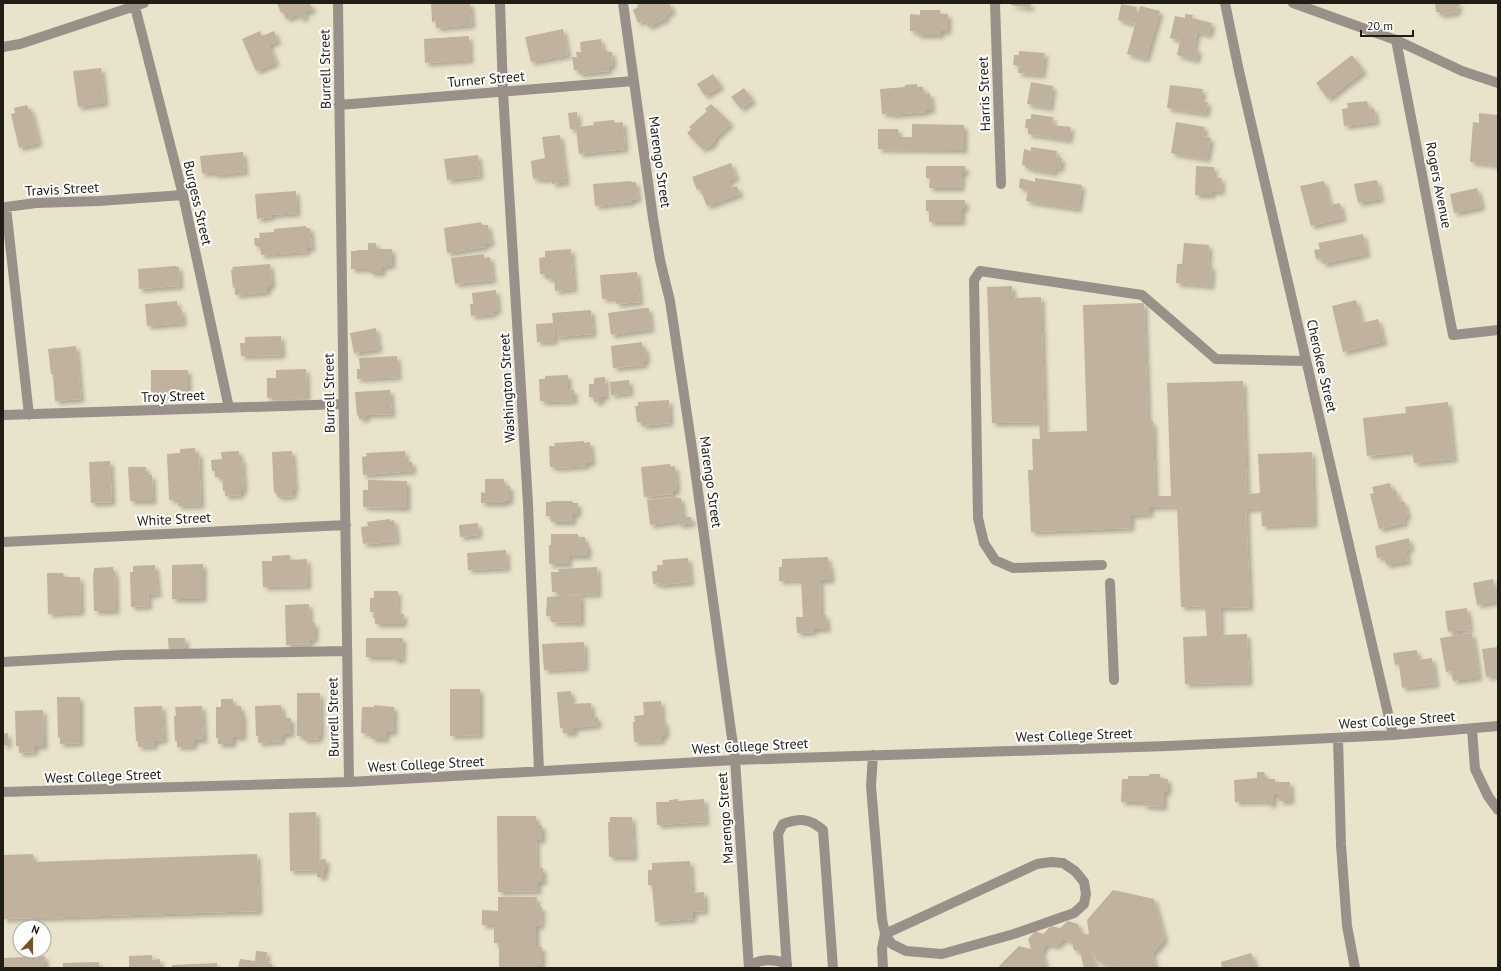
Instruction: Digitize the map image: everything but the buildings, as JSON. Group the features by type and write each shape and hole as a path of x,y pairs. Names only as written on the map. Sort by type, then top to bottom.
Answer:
{"street":[{"name":"Burrell Street","path":"338,3 349,782"},
{"name":"Washington Street","path":"500,3 528,504 539,771"},
{"name":"Marengo Street","path":"623,3 654,225 660,260 670,301 692,448 735,760 750,968"},
{"name":"Harris Street","path":"995,3 1001,184"},
{"name":"Cherokee Street","path":"1225,3 1239,71 1393,735"},
{"path":"1293,3 1396,40 1462,71 1498,83"},
{"path":"3,47 20,44 137,4"},
{"name":"Burgess Street","path":"137,4 183,195 229,408"},
{"name":"Rogers Avenue","path":"1396,40 1453,336 1498,330"},
{"name":"Turner Street","path":"339,105 634,81"},
{"name":"Travis Street","path":"29,415 6,207 36,203 99,201 183,195"},
{"path":"1102,565 1013,568 995,560 984,543 978,518 974,280 980,271 1142,295 1216,359 1306,361"},
{"name":"Troy Street","path":"3,415 343,404"},
{"name":"White Street","path":"3,542 346,525"},
{"path":"1110,583 1114,680"},
{"path":"3,662 124,655 346,651"},
{"name":"West College Street","path":"3,792 349,782 735,760 1168,746 1393,735 1498,726"},
{"path":"1472,729 1475,769 1488,796 1498,810"},
{"path":"1338,738 1341,845 1347,926 1355,968"},
{"path":"873,755 871,786 882,919 885,934 882,949 883,968"},
{"path":"785,967 778,834 783,824 795,820 805,820 816,824 823,830 833,968"},
{"path":"1051,862 1063,863 1075,871 1084,882 1086,894 1084,904 1074,914 1014,934 942,954 906,951 892,944 885,934 1037,864 1051,862"},
{"path":"750,968 756,962 777,960 785,967"}]}
